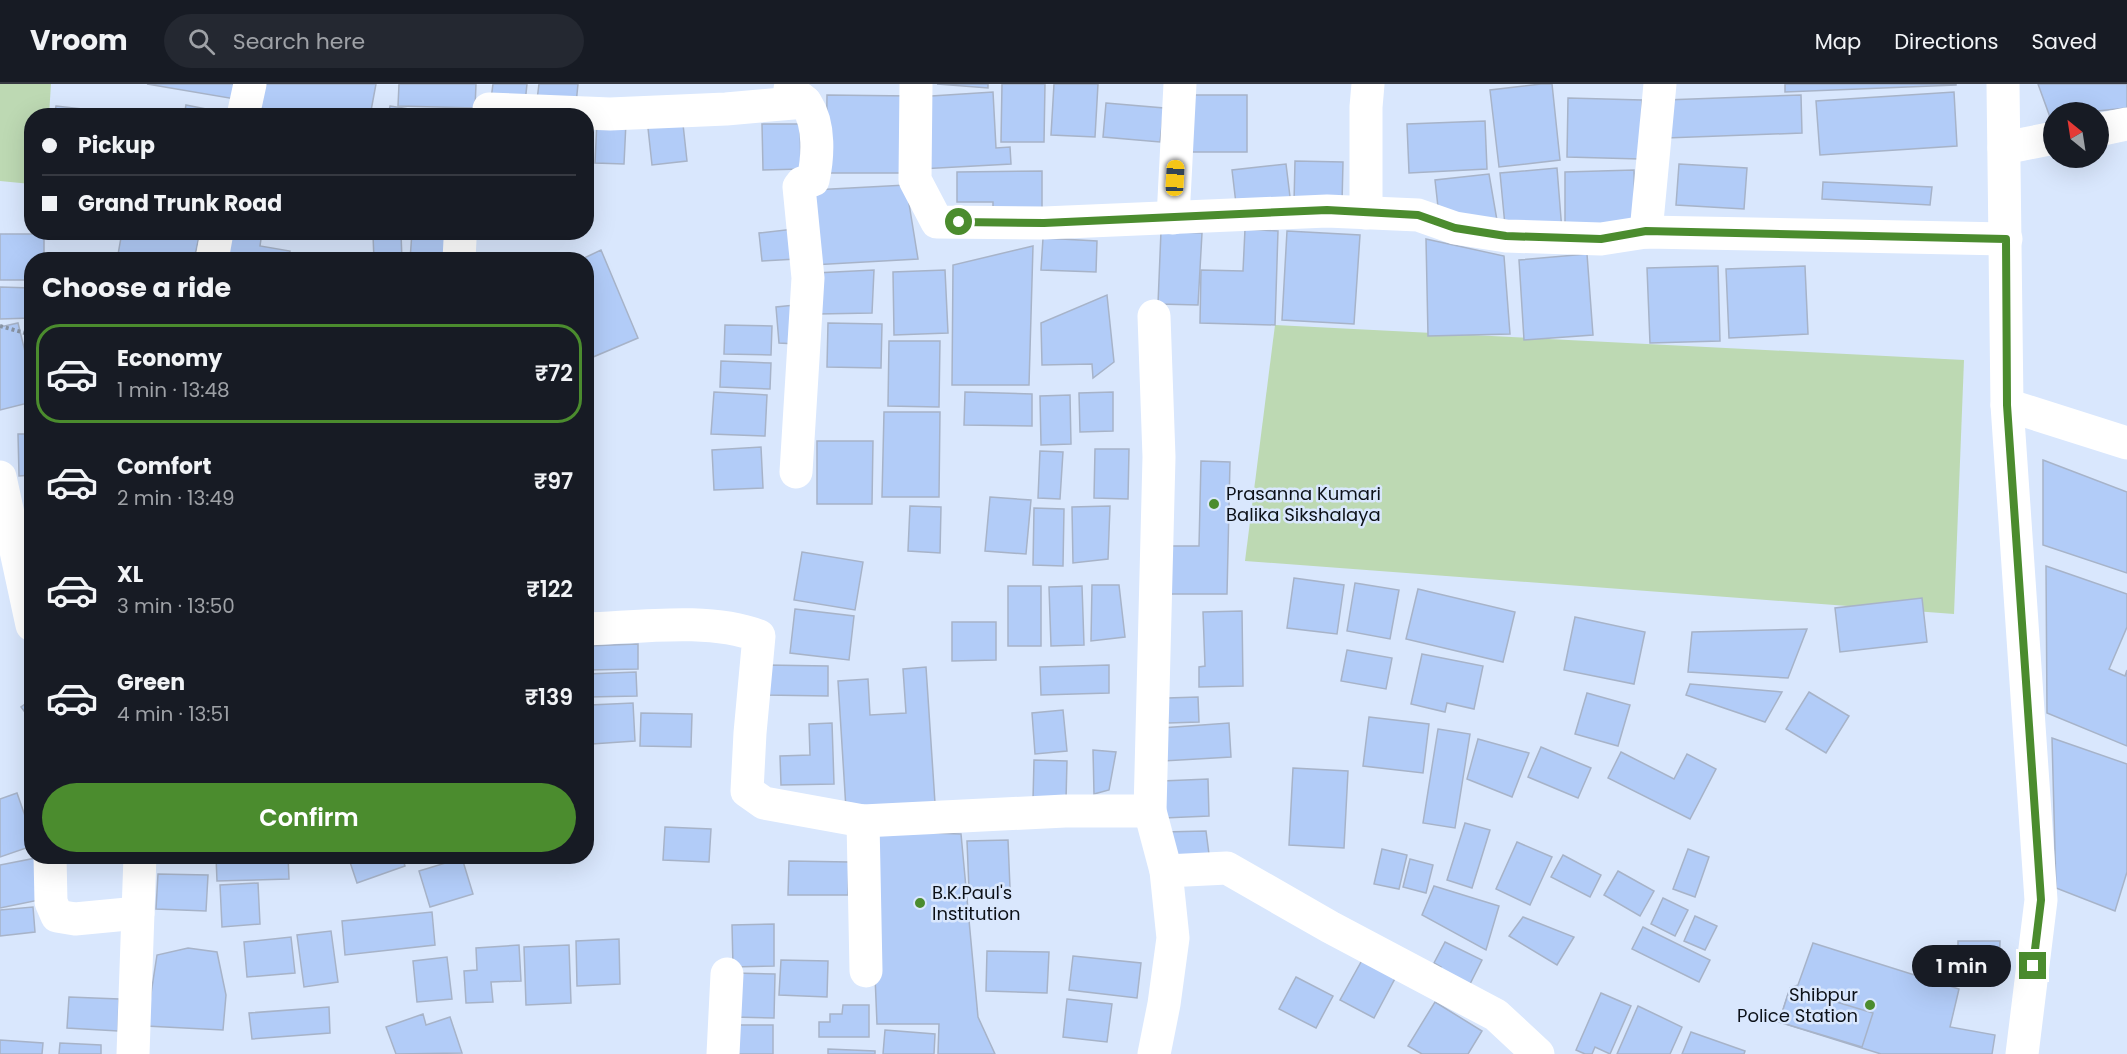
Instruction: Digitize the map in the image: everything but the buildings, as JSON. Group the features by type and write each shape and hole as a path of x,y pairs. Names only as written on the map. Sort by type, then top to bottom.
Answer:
{"street":[{"path":"245,108 250,84"},
{"path":"916,84 915,180 938,222 1044,223 1327,210 1418,215 1455,228 1506,236 1601,239 1646,231 2006,239"},
{"path":"1173,218 1180,84"},
{"path":"1366,213 1368,84"},
{"path":"1646,231 1660,84"},
{"path":"2003,84 2007,405 2041,900 2022,1054"},
{"path":"594,113 726,110 799,93 813,116 816,144 813,180 802,183 799,187 808,278 796,472"},
{"path":"2109,128 2127,124"},
{"path":"2004,148 2043,140"},
{"path":"1154,1054 1173,938 1166,871 1150,812 1159,457 1155,316"},
{"path":"2007,405 2127,443"},
{"path":"0,477 24,588"},
{"path":"594,629 658,624 744,630 759,636 747,791 764,803 864,821 1065,811 1150,812"},
{"path":"864,821 866,971"},
{"path":"50,864 51,902 57,916 75,919 138,913"},
{"path":"133,1054 140,864"},
{"path":"1166,871 1227,868 1329,927 1496,1015 1538,1054"},
{"path":"723,1054 728,974"}],"path":[{"path":"0,326 24,333"}],"green space":[{"path":"0,84 51,84 49,108 24,108 24,183 0,181"},
{"path":"1275,325 1964,360 1954,614 1245,561"}],"place":[{"name":"Prasanna Kumari Balika Sikshalaya","path":"1214,504"},
{"name":"B.K.Paul's Institution","path":"920,903"},
{"name":"Shibpur Police Station","path":"1870,1005"}],"route":[{"path":"959,222 1044,223 1327,210 1418,215 1455,228 1506,236 1601,239 1646,231 2006,239 2007,405 2041,900 2033,966"}]}
